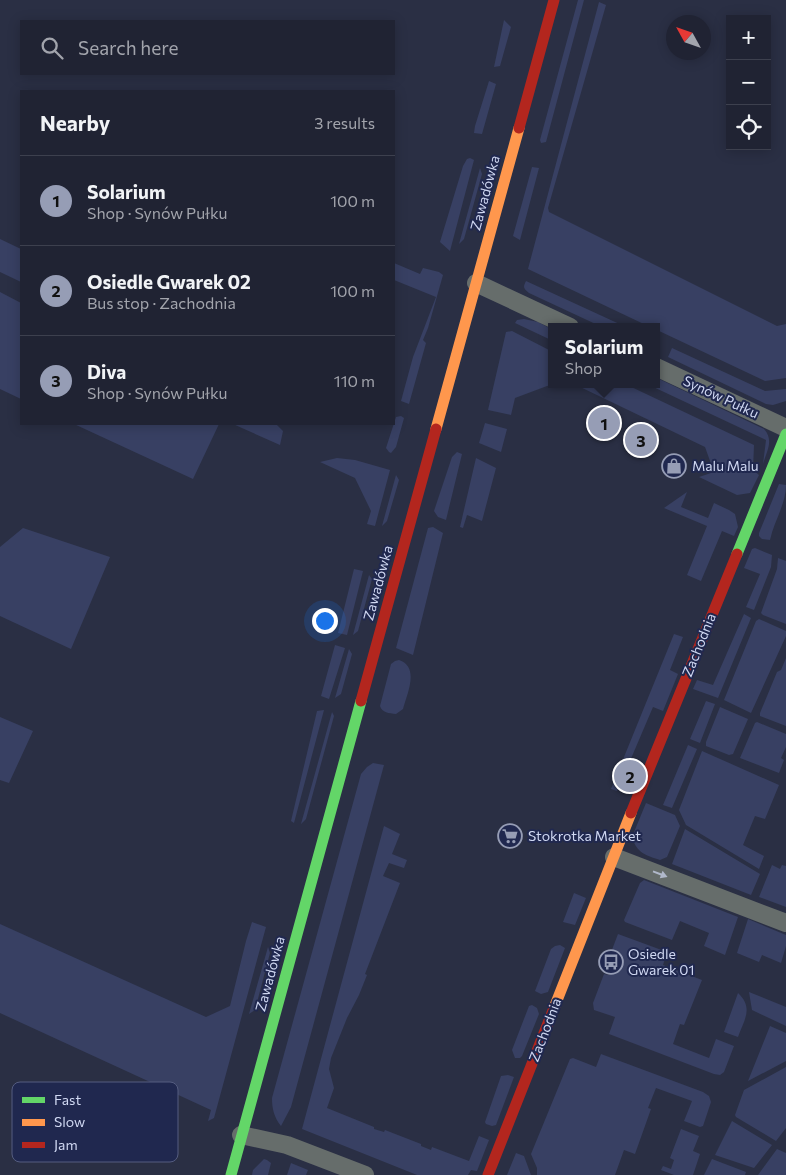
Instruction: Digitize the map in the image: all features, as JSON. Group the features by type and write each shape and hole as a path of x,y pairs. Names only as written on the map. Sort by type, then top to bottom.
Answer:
{"main road":[{"name":"Zawadówka","path":"231,1175 554,0"},
{"name":"Zachodnia","path":"488,1175 652,760 786,434"}],"street":[{"path":"476,283 561,323"},
{"name":"Synów Pułku","path":"660,369 786,428"},
{"path":"614,857 786,923"},
{"path":"242,1135 287,1145 365,1175"}],"shaded area":[{"path":"578,0 584,0 546,142 541,143 540,140"},
{"path":"599,2 606,5 548,208 549,212 777,326 786,324 786,378 765,381 660,331 660,323 642,323 528,269"},
{"path":"504,20 511,27 500,66 494,67"},
{"path":"489,81 496,84 482,134 474,133 475,126"},
{"path":"467,159 474,160 450,251 440,242 463,166"},
{"path":"532,167 539,168 520,240 513,236"},
{"path":"480,168 482,174 464,239 459,244"},
{"path":"0,239 20,249 20,282 0,272"},
{"path":"395,263 420,274 423,268 439,272 443,275 423,340 426,343 409,404 401,401 413,357 436,297 395,280"},
{"path":"526,281 617,323 593,323 529,293 524,285"},
{"path":"0,292 20,302 20,399 0,389"},
{"path":"524,319 538,322 548,327 548,339 515,323 517,320"},
{"path":"512,331 548,349 548,386 515,398 511,415 488,410 506,332"},
{"path":"672,348 765,391 786,389 786,401 773,405 766,404 668,357"},
{"path":"660,379 764,429 769,437 769,441 763,464 766,440 656,388 660,388"},
{"path":"582,388 633,388 754,445 753,470 759,475 750,493 737,495 699,477 714,472 705,447"},
{"path":"401,416 404,418 396,447 391,453 386,448 395,425 396,417"},
{"path":"485,423 507,429 501,452 479,443"},
{"path":"76,425 219,425 193,479"},
{"path":"235,425 277,425 283,431 280,445"},
{"path":"457,452 462,454 446,520 438,517 434,511 452,457"},
{"path":"337,458 355,460 390,470 375,526 367,524 371,511 355,478 320,462"},
{"path":"476,458 496,468 482,521 467,515 463,528 460,527"},
{"path":"396,475 399,480 387,521 382,526"},
{"path":"779,484 786,485 782,506 770,540 762,539 759,533"},
{"path":"687,492 681,507 708,518 714,503 735,514 738,527 734,536 722,531 701,581 687,575 707,526 664,508"},
{"path":"433,527 443,533 413,655 396,648 428,528"},
{"path":"23,528 110,557 71,649 0,616 0,547"},
{"path":"755,548 772,555 771,567 754,610 746,607 760,574 744,568 752,549"},
{"path":"778,558 786,561 786,624 761,613 777,569"},
{"path":"354,569 363,571 347,635 338,633"},
{"path":"369,575 372,579 358,631 353,635"},
{"path":"744,614 751,618 718,698 693,689 697,680 713,685"},
{"path":"759,619 786,631 786,636 751,713 724,700 756,621"},
{"path":"674,634 683,637 670,670 678,674 663,711 653,707 627,768 622,766 614,786 618,788 617,791 611,789"},
{"path":"335,645 345,648 329,699 321,696"},
{"path":"349,649 352,654 341,694 335,698"},
{"path":"786,658 786,726 760,716 760,713 777,672 781,670"},
{"path":"399,660 409,668 411,675 409,689 403,709 396,714 388,713 380,706 391,664"},
{"path":"706,701 715,704 700,743 690,739"},
{"path":"720,707 748,719 733,754 729,755 706,746"},
{"path":"324,710 294,823 291,821 317,711"},
{"path":"332,712 334,716 306,819 301,824"},
{"path":"0,717 33,731 9,783 0,780"},
{"path":"757,722 786,734 786,747 781,758 784,760 779,773 740,758"},
{"path":"688,745 697,749 672,808 663,805"},
{"path":"702,751 779,785 765,819 755,816 743,845 764,856 759,869 686,825 679,810"},
{"path":"373,763 384,765 291,1107 281,1126 274,1113 272,1098 361,774"},
{"path":"646,803 675,815 680,826 667,857 660,860 642,853 636,847 632,837"},
{"path":"384,826 400,834 392,854 407,860 404,868 389,863 383,876 400,883 365,974 367,975 331,1058 329,1069 334,1088 327,1108 374,1127 374,1129 384,1132 385,1130 421,1144 421,1146 431,1150 432,1147 469,1161 479,1136 489,1140 477,1171 471,1170 468,1175 417,1175 302,1129"},
{"path":"685,829 760,874 751,895 672,864"},
{"path":"772,865 780,869 782,865 786,866 786,907 759,897"},
{"path":"644,880 738,917 725,955 704,946 709,933 680,921 672,940 625,922 624,920 640,883"},
{"path":"574,893 586,898 575,925 563,922"},
{"path":"748,919 786,935 786,946 781,963 762,955 759,962 737,953"},
{"path":"252,922 266,927 214,1118 208,1121 211,1110 178,1095 178,1082 150,1082 0,1013 0,924 206,1017 230,1006"},
{"path":"618,934 667,952 663,965 702,980 684,1025 680,1024 673,1044 709,1058 716,1039 734,1046 724,1072 720,1075 609,1034 615,1017 594,1010 593,1003 604,974 609,975 615,958 610,955"},
{"path":"560,945 565,948 548,992 541,994 535,991 551,949"},
{"path":"268,947 270,953 255,1010 249,1014"},
{"path":"749,992 786,1007 786,1026 752,1010"},
{"path":"738,993 743,998 747,1009 738,1037 724,1032"},
{"path":"532,1005 537,1008 539,1014 522,1056 515,1058 512,1050 529,1006"},
{"path":"770,1026 786,1033 786,1061 748,1081"},
{"path":"601,1054 703,1092 709,1096 711,1102 703,1126 700,1127 684,1121 692,1101 656,1088 648,1108 651,1109 635,1154 624,1150 615,1175 537,1175 537,1168 531,1154 570,1059 573,1058 596,1067"},
{"path":"786,1067 786,1128 776,1141 735,1115 744,1090"},
{"path":"508,1075 514,1077 496,1125 486,1124 485,1122 501,1076"},
{"path":"732,1121 772,1145 754,1168 715,1155"},
{"path":"681,1129 699,1136 693,1151 700,1154 693,1175 674,1175 661,1170 663,1166 671,1169 674,1160 670,1158"},
{"path":"777,1149 786,1153 786,1175 758,1175"},
{"path":"516,1153 524,1156 531,1175 507,1175"},
{"path":"264,1159 271,1163 268,1175 252,1175 253,1170"},
{"path":"712,1159 746,1172 745,1175 704,1175"},
{"path":"291,1163 308,1170 306,1175 287,1175"}],"traffic: fast":[{"path":"737,554 786,434"},
{"path":"231,1175 361,701"}],"traffic: slow":[{"path":"436,429 519,128"},
{"path":"554,1008 631,813"}],"traffic: jam":[{"path":"519,128 554,0"},
{"path":"361,701 436,429"},
{"path":"631,813 737,554"},
{"path":"488,1175 554,1008"}],"place":[{"name":"Solarium","path":"604,423"},
{"name":"Diva","path":"641,440"},
{"name":"Malu Malu","path":"674,466"},
{"name":"Osiedle Gwarek 02","path":"630,776"},
{"name":"Stokrotka Market","path":"510,836"},
{"name":"Osiedle Gwarek 01","path":"611,962"}]}
